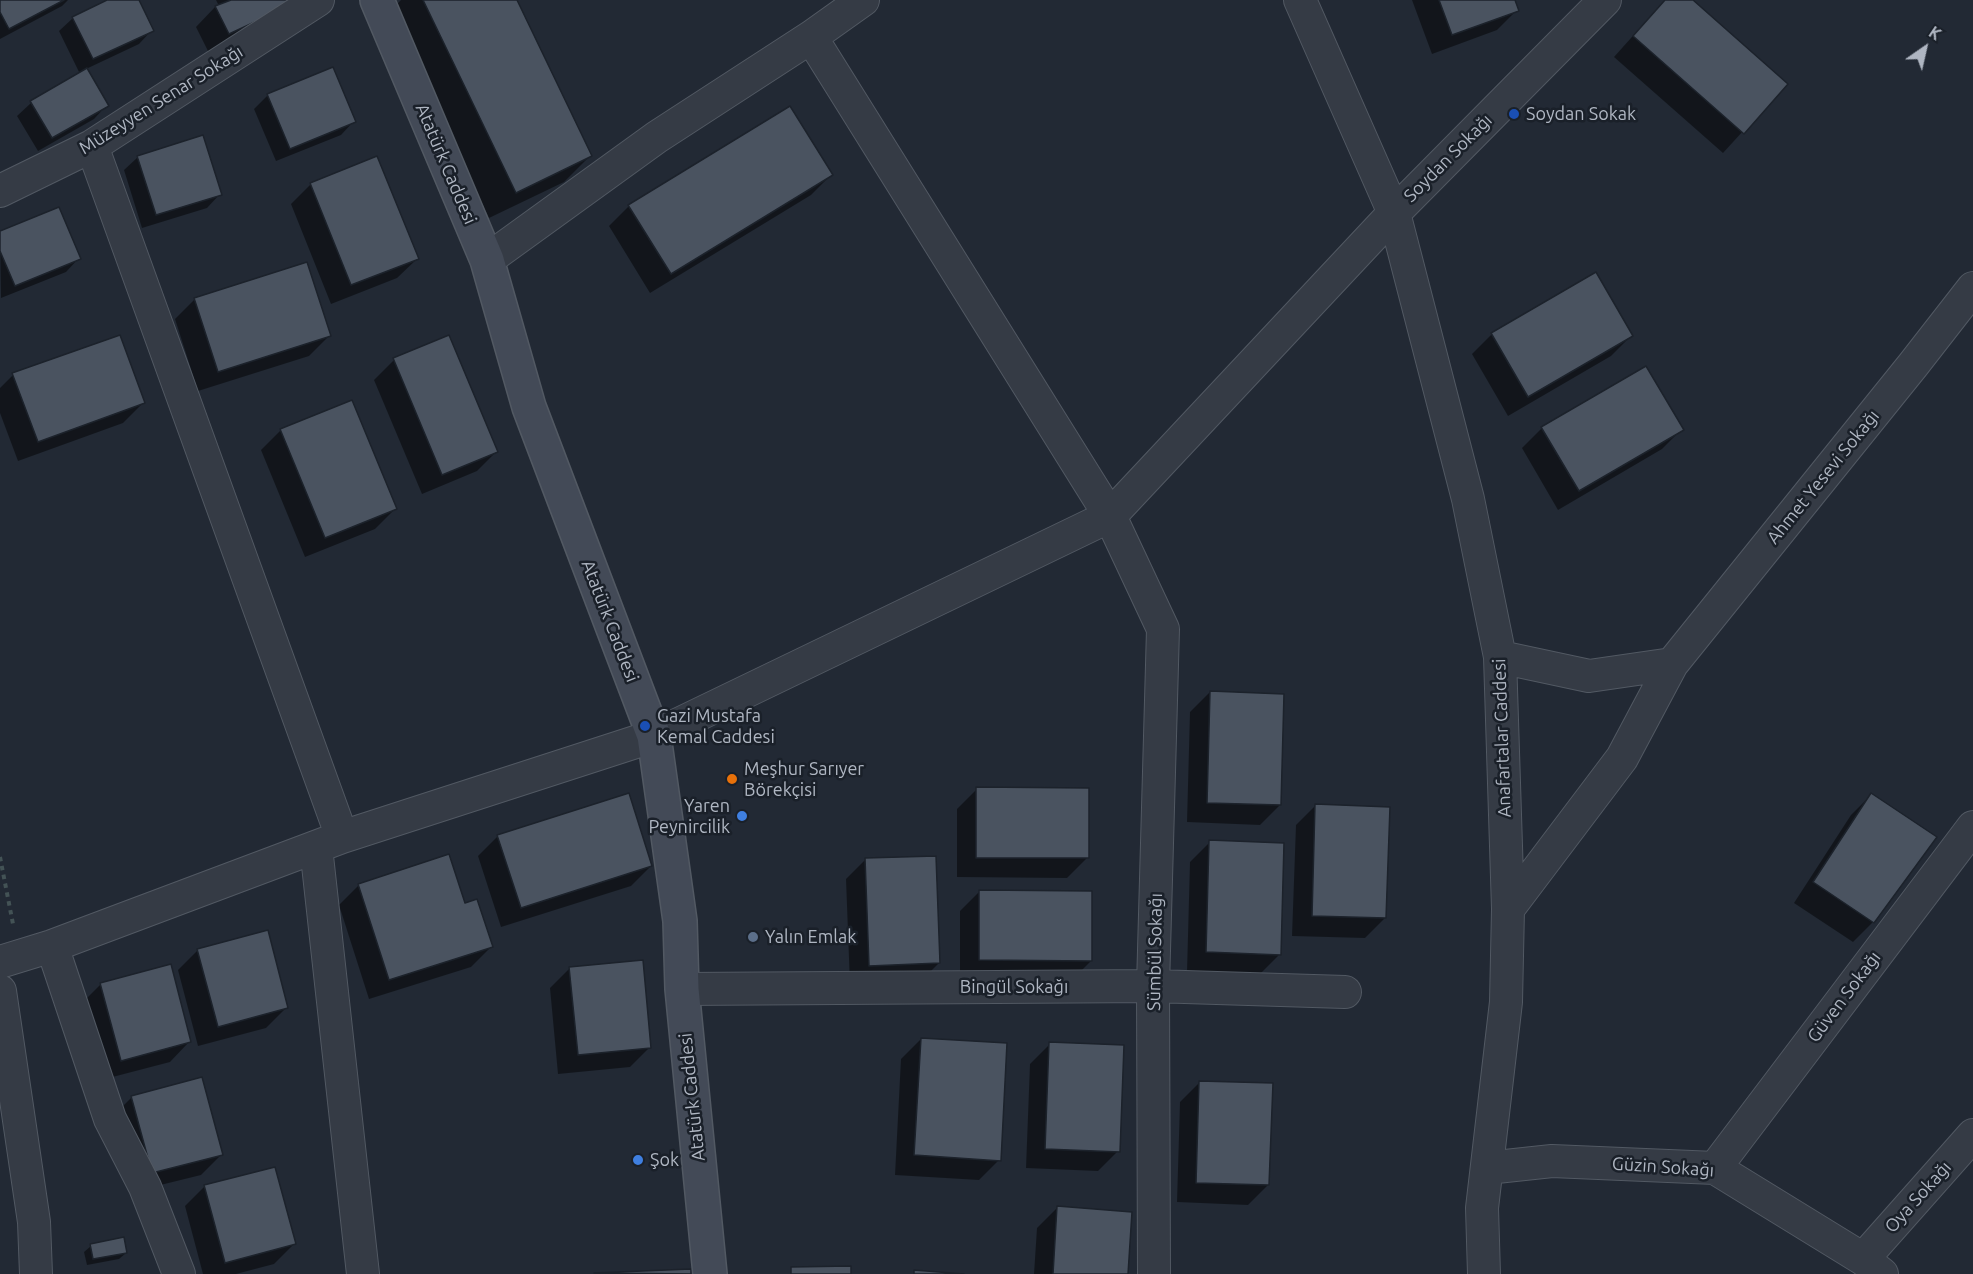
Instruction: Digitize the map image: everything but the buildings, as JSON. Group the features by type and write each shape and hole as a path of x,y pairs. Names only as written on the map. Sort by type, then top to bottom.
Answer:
{"main road":[{"name":"Atatürk Caddesi","path":"377,0 487,261 529,407 654,736 680,921 682,989 710,1274"}],"street":[{"name":"Müzeyyen Senar Sokağı","path":"0,191 92,146 318,0"},
{"path":"487,261 657,137 811,37 863,0"},
{"name":"Anafartalar Caddesi","path":"1300,0 1394,213 1468,499 1500,657 1508,909 1506,1002 1482,1208 1484,1274"},
{"name":"Soydan Sokağı","path":"1110,516 1394,213 1605,0"},
{"path":"0,962 52,946 329,842 654,736 1110,516 811,37"},
{"path":"92,146 329,842 363,1274"},
{"name":"Ahmet Yesevi Sokağı","path":"1508,909 1622,758 1672,664 1973,288"},
{"name":"Sümbül Sokağı","path":"1110,516 1163,629 1153,986 1154,1274"},
{"path":"1500,657 1589,676 1672,664"},
{"name":"Güven Sokağı","path":"1715,1168 1973,827"},
{"path":"52,946 110,1119 145,1187 179,1274"},
{"name":"Bingül Sokağı","path":"682,989 1153,986 1346,992"},
{"path":"0,991 34,1222 36,1274"},
{"name":"Oya Sokağı","path":"1872,1267 1973,1135"},
{"name":"Güzin Sokağı","path":"1487,1168 1552,1161 1715,1168 1872,1267"}],"place":[{"name":"Soydan Sokak","path":"1514,114"},
{"name":"Gazi Mustafa Kemal Caddesi","path":"645,726"},
{"name":"Meşhur Sarıyer Börekçisi","path":"732,779"},
{"name":"Yaren Peynircilik","path":"742,816"},
{"name":"Yalın Emlak","path":"753,937"},
{"name":"Şok","path":"638,1160"}]}
